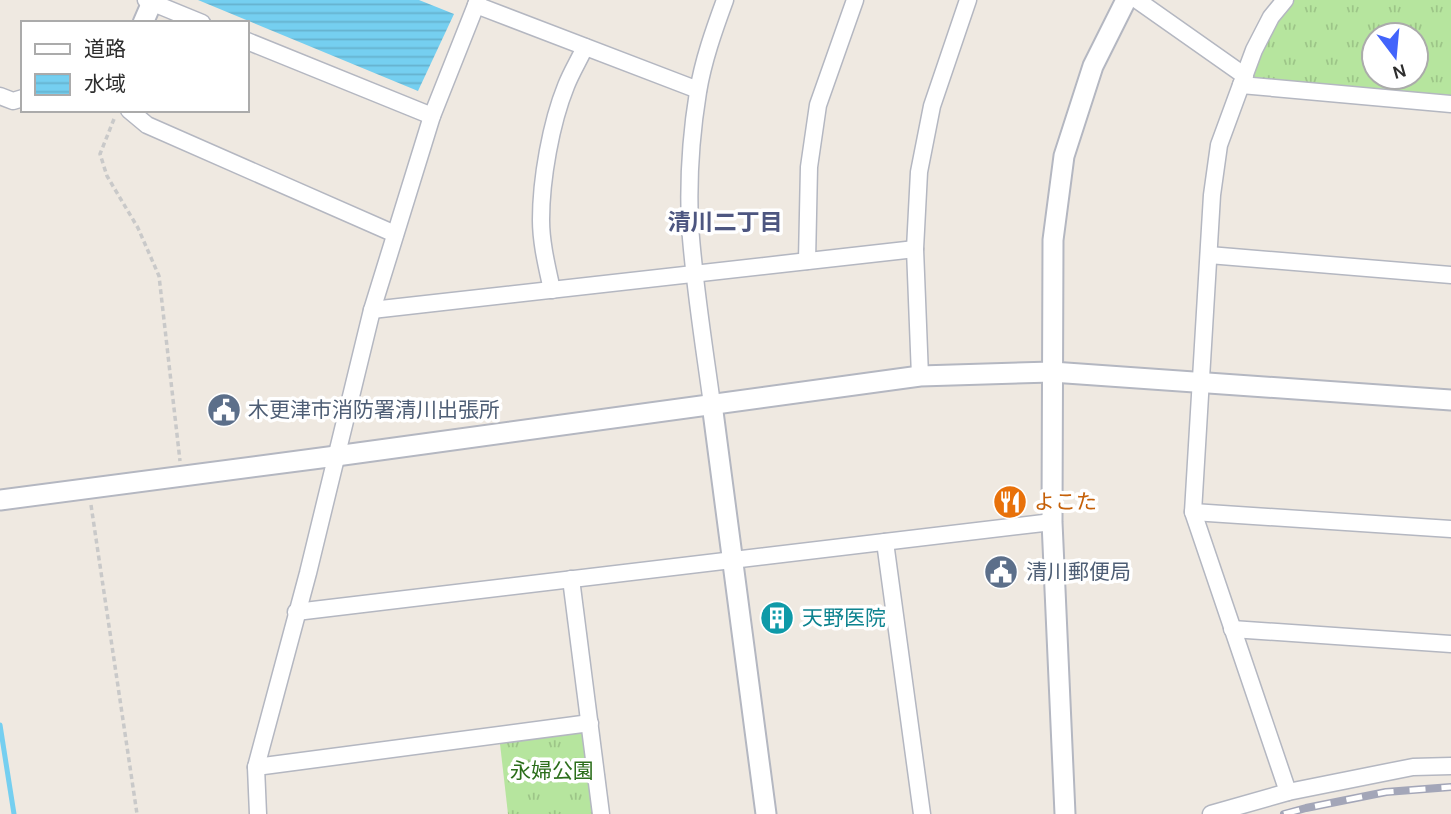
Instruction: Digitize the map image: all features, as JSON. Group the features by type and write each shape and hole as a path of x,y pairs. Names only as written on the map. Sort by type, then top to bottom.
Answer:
{"street":[{"path":"725,0 710,42 698,90 690,184 690,222 694,274 766,814"},
{"path":"807,261 809,167 818,105 855,0"},
{"path":"920,376 915,249 919,172 932,106 968,0"},
{"path":"1065,814 1052,522 1053,240 1064,156 1093,66 1126,0"},
{"path":"1137,0 1243,81 1451,104"},
{"path":"1285,0 1271,17 1255,50 1219,145 1212,195 1193,512 1288,792"},
{"path":"144,21 150,1 197,21"},
{"path":"258,814 256,767 308,573 372,310 432,116 477,2 698,90"},
{"path":"248,41 432,116"},
{"path":"552,290 541,220 544,182 551,133 565,87 585,47"},
{"path":"0,96 13,101 21,99"},
{"path":"131,112 147,125 396,234"},
{"path":"372,310 915,249"},
{"path":"1209,255 1451,275"},
{"path":"0,500 920,376 1052,372 1451,400"},
{"path":"1193,512 1451,529"},
{"path":"296,612 1052,522"},
{"path":"886,542 922,814"},
{"path":"571,579 601,814"},
{"path":"1232,629 1451,645"},
{"path":"256,767 590,723"},
{"path":"1211,814 1288,792 1413,766 1451,765"}],"path":[{"path":"117,112 100,154 107,176 138,228 159,276 182,477"},
{"path":"89,489 137,814"}],"green space":[{"path":"1287,0 1451,0 1451,102 1364,91 1430,91 1430,21 1360,21 1360,91 1245,76"},
{"name":"永婦公園","path":"590,723 601,814 508,814 499,735"}],"water":[{"path":"198,0 419,0 454,14 418,91"}],"waterway":[{"path":"0,725 14,814"}],"railway":[{"path":"1284,814 1386,792 1451,787"}],"place":[{"name":"木更津市消防署清川出張所","path":"224,410"},
{"name":"よこた","path":"1010,502"},
{"name":"清川郵便局","path":"1001,572"},
{"name":"天野医院","path":"777,618"}],"district":[{"name":"清川二丁目","path":"725,222"}]}
